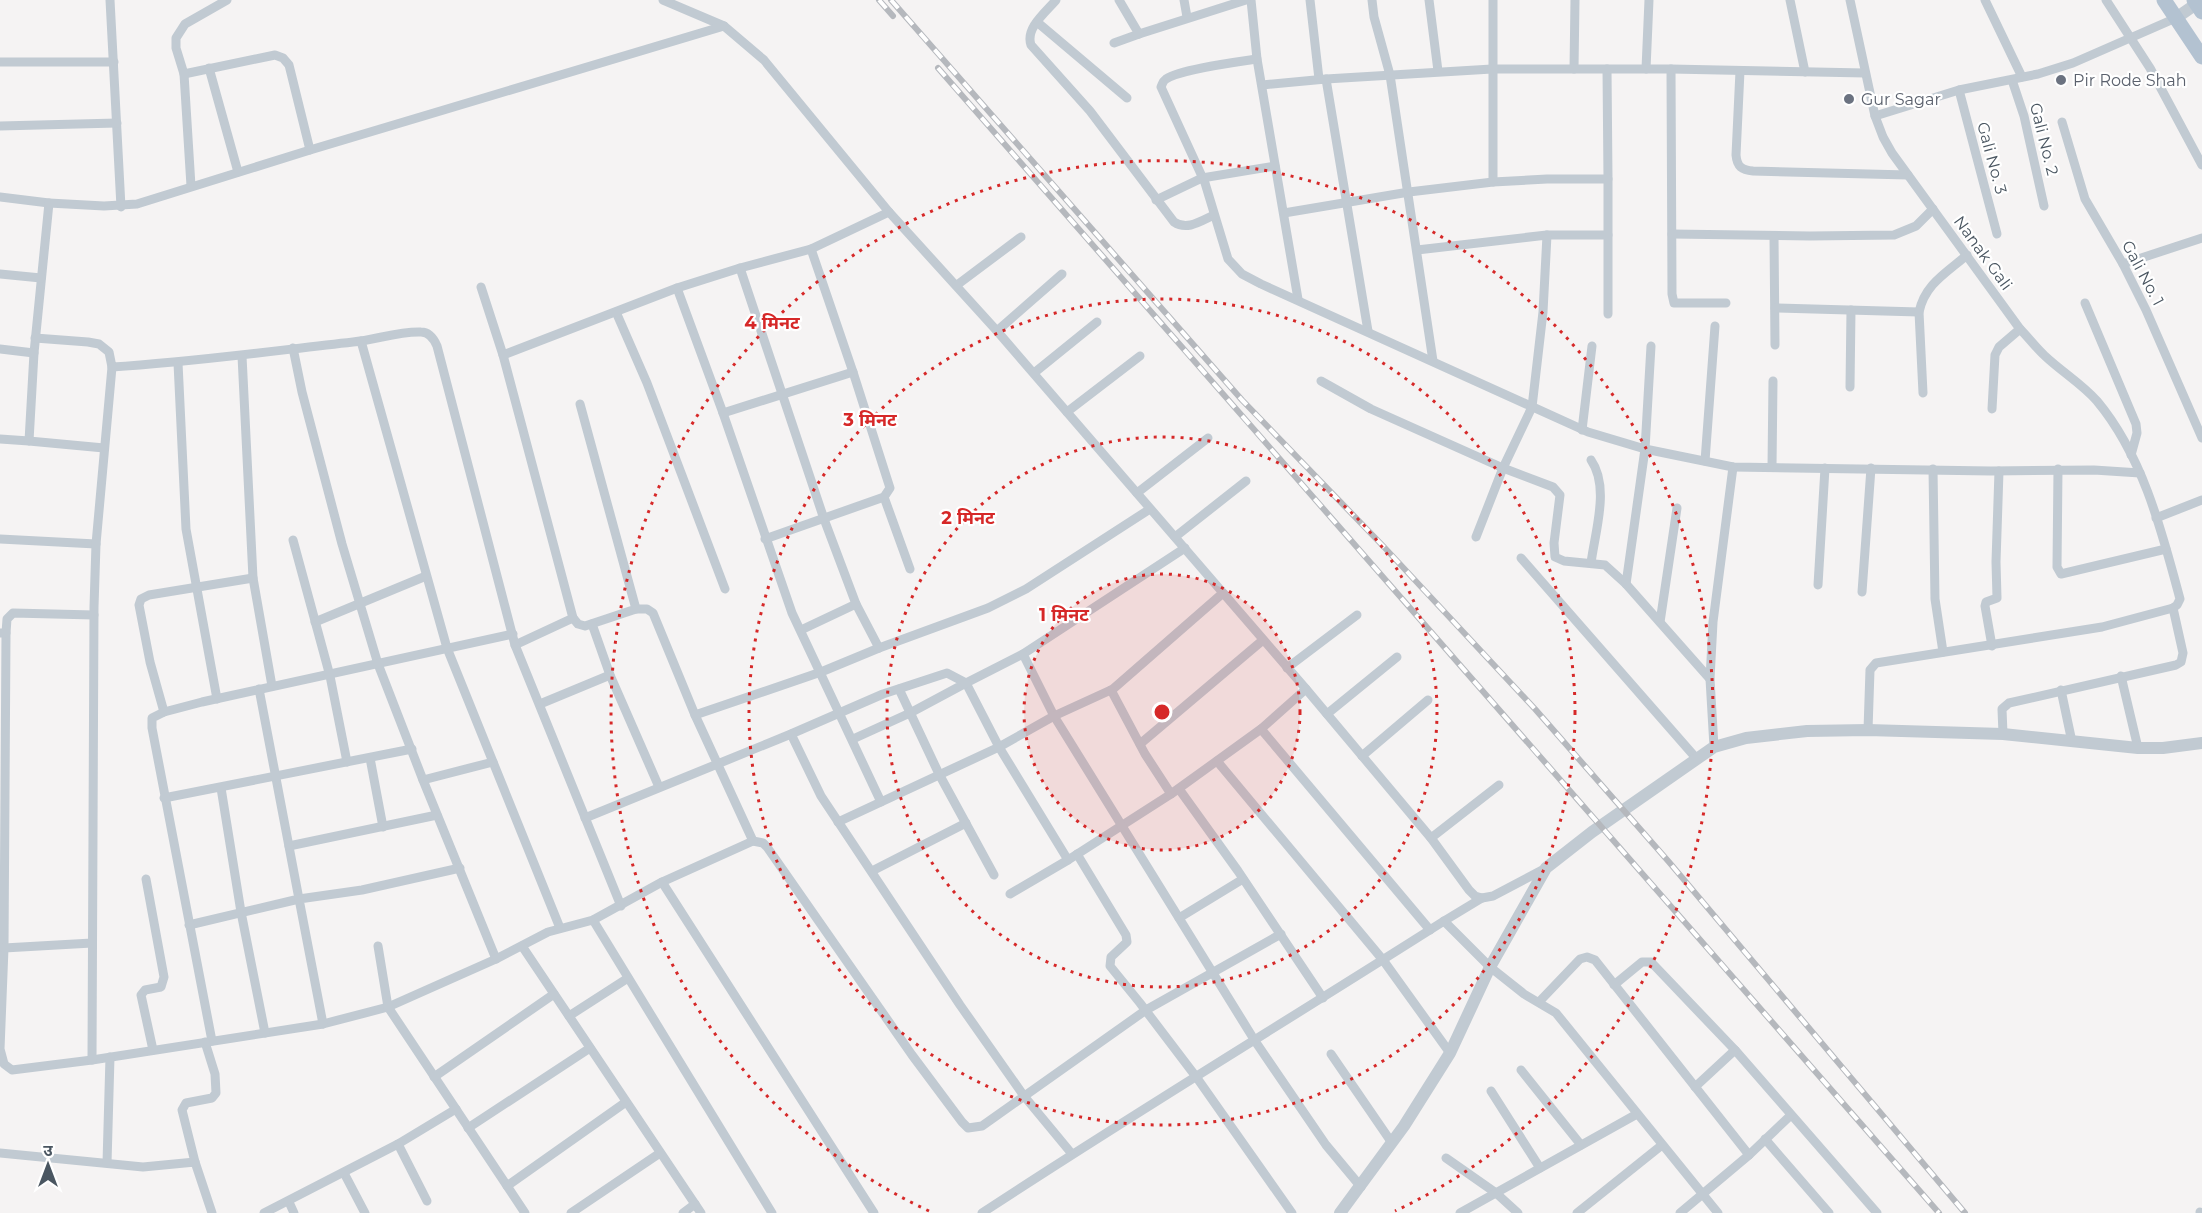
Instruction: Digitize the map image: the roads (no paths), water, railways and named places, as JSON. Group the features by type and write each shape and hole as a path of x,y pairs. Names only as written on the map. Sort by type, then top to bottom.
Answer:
{"main road":[{"path":"2164,0 2202,57"}],"street":[{"path":"110,0 121,207"},
{"path":"191,186 184,74 176,48 177,33 185,24 227,0"},
{"path":"663,0 724,26 764,60 889,212 1034,373 1306,689 1431,838 1469,890 1475,896 1482,898"},
{"path":"1056,0 1037,22 1029,37 1031,45 1090,111 1174,222 1180,226 1188,226 1214,215"},
{"path":"1119,0 1139,34"},
{"path":"1184,0 1187,18"},
{"path":"1114,44 1246,0"},
{"path":"1251,0 1257,60 1298,299"},
{"path":"1310,0 1368,331"},
{"path":"1372,0 1374,17 1390,75 1433,361"},
{"path":"1429,0 1438,71"},
{"path":"1493,0 1493,182"},
{"path":"1574,69 1575,0"},
{"path":"1646,69 1649,0"},
{"path":"1790,0 1805,72"},
{"name":"Nanak Gali","path":"1850,0 1875,116 1892,153 2020,329 2045,356 2096,400 2111,419 2140,473 2156,518 2180,599 2173,608"},
{"path":"1985,0 2022,77"},
{"path":"2106,0 2131,37 2202,165"},
{"path":"1875,116 1959,90 2012,80 2073,63 2176,18 2199,4"},
{"path":"1037,22 1127,98"},
{"path":"0,197 49,203 121,207 136,204 724,26"},
{"path":"184,74 275,55 284,58 289,65 310,150"},
{"path":"1257,60 1225,63 1171,77 1163,83 1162,90 1202,178 1228,259 1235,268 1251,279 1582,430 1645,449 1733,467 2140,473"},
{"path":"0,62 114,62"},
{"path":"209,68 238,172"},
{"path":"1262,85 1492,69 1671,69 1865,73"},
{"path":"1606,69 1608,314"},
{"path":"1671,69 1672,294 1674,303 1726,303"},
{"path":"1740,71 1736,162 1742,169 1908,175"},
{"name":"Gali No. 2","path":"2012,80 2024,116 2044,206"},
{"name":"Gali No. 3","path":"1959,90 1997,234"},
{"name":"Gali No. 1","path":"2062,122 2085,199 2123,264 2149,316 2202,438"},
{"path":"0,126 117,123"},
{"path":"1156,200 1202,178 1275,166"},
{"path":"1284,213 1346,201 1493,182 1608,179"},
{"path":"29,441 35,338 49,203"},
{"path":"1672,234 1774,236 1894,234 1916,226 1933,208"},
{"path":"503,355 676,288 740,267 811,249 889,212"},
{"path":"1417,250 1547,235 1608,236"},
{"path":"1476,537 1503,468 1532,407 1543,312 1547,235"},
{"path":"1774,236 1775,345"},
{"path":"957,285 1021,237"},
{"path":"2123,264 2202,238"},
{"path":"765,538 884,497 890,488 811,249"},
{"path":"1923,393 1919,312 1921,300 1927,289 1967,255"},
{"path":"740,267 824,519 856,604 879,648"},
{"path":"0,274 41,278"},
{"path":"997,331 1062,274"},
{"path":"481,287 503,355 573,618 582,625 592,624 636,609 647,609 653,613 695,715 753,841"},
{"path":"676,288 723,413 792,613 881,802"},
{"path":"2085,303 2136,424 2137,433 2131,455"},
{"path":"1775,308 1919,312"},
{"path":"1850,387 1851,310"},
{"path":"616,312 647,383 725,589"},
{"path":"1034,373 1097,322"},
{"path":"1705,461 1715,326"},
{"path":"1992,409 1995,355 1999,347 2020,329"},
{"path":"112,367 242,356 420,332 426,332 434,339 515,645 621,906"},
{"path":"35,338 99,344 109,351 112,358 96,544 92,1060"},
{"path":"361,341 447,648 560,928"},
{"path":"1582,430 1592,346"},
{"path":"1626,584 1645,449 1652,346"},
{"path":"293,348 308,414 359,603 378,664 496,959"},
{"path":"0,349 34,353"},
{"path":"242,356 253,578 272,686"},
{"path":"1067,412 1140,356"},
{"path":"177,363 186,529 216,699"},
{"path":"723,413 853,372"},
{"path":"1321,381 1371,409 1557,490 1560,495 1554,543 1555,557 1564,561 1605,565 1626,584 1710,679"},
{"path":"1772,467 1773,381"},
{"path":"580,404 636,609"},
{"path":"1137,493 1208,438"},
{"path":"0,439 104,448"},
{"path":"1591,460 1600,479 1601,493 1591,563"},
{"path":"1714,747 1710,679 1713,622 1733,467"},
{"path":"1818,585 1825,468"},
{"path":"1862,592 1871,468"},
{"path":"1933,469 1935,599 1943,652"},
{"path":"2058,470 2057,567 2061,574 2166,549"},
{"path":"1992,646 1985,606 1986,602 1997,598 1999,471"},
{"path":"1175,537 1246,481"},
{"path":"884,497 910,569"},
{"path":"2156,518 2202,500"},
{"path":"1659,622 1677,508"},
{"path":"695,715 821,672 988,608 1026,589 1150,509"},
{"path":"0,539 96,544"},
{"path":"293,540 330,676 347,762"},
{"path":"853,739 910,713 1023,654 1185,549"},
{"path":"1521,558 1696,758"},
{"path":"315,622 426,576"},
{"path":"164,712 150,662 140,601 144,597 253,578"},
{"path":"838,822 999,747 1053,716 1111,690 1223,593"},
{"path":"801,630 856,604"},
{"path":"1868,730 1872,666 1882,662 2102,627 2173,608 2183,653 2181,662 2022,699 2004,706 2001,716 2003,734"},
{"path":"94,615 13,613 7,619 3,633 4,948 0,1049 4,1064 12,1070 92,1060 323,1024 388,1007 560,928 593,920 662,882 753,841 763,843 767,847 905,1045 968,1128 982,1126 1146,1010 1281,934"},
{"path":"1287,668 1357,615"},
{"path":"515,645 573,618"},
{"path":"592,624 610,675 659,787"},
{"path":"212,1213 195,1162 182,1110 186,1102 212,1098 216,1093 215,1074 151,722 154,716 272,686 330,676 513,634"},
{"path":"1140,744 1263,640"},
{"path":"1023,654 1053,716 1255,1041 1326,1145 1360,1187"},
{"path":"1327,714 1397,657"},
{"path":"585,818 898,689 947,673 966,683 999,747 1126,935 1127,942 1111,957 1110,966 1197,1078 1292,1213"},
{"path":"540,704 610,675"},
{"path":"2121,676 2138,748"},
{"path":"259,689 323,1024"},
{"path":"898,689 939,774 994,875"},
{"path":"1010,894 1073,857 1175,791 1262,729 1306,689"},
{"path":"1111,690 1140,744 1243,879 1323,998"},
{"path":"2061,690 2072,742"},
{"path":"1362,756 1428,700"},
{"path":"1262,729 1430,930"},
{"path":"982,1213 1444,921 1482,898 1493,896 1546,868 1714,747 1746,738 1807,730 2003,734 2138,748 2163,748 2202,743"},
{"path":"791,734 821,796 960,1005 1024,1096 1072,1154"},
{"path":"164,798 412,749"},
{"path":"370,758 382,827"},
{"path":"1217,761 1383,960 1450,1053"},
{"path":"423,780 493,762"},
{"path":"1431,838 1499,785"},
{"path":"221,788 241,912 265,1033"},
{"path":"289,846 437,814"},
{"path":"872,871 966,823"},
{"path":"189,925 299,899 362,890 460,868"},
{"path":"1340,1213 1392,1143 1450,1053 1490,967 1546,868"},
{"path":"146,879 164,977 161,987 145,990 141,995 153,1050"},
{"path":"1179,918 1243,879"},
{"path":"662,882 874,1213"},
{"path":"593,920 772,1213"},
{"path":"1444,921 1500,976 1556,1013 1718,1213"},
{"path":"4,948 92,943"},
{"path":"378,946 388,1007 525,1213"},
{"path":"522,946 698,1209 683,1213"},
{"path":"1539,1002 1583,958 1595,960 1749,1155"},
{"path":"1614,985 1642,962 1651,962 1735,1050 1877,1213"},
{"path":"569,1016 628,978"},
{"path":"434,1077 554,994"},
{"path":"468,1128 590,1048"},
{"path":"1695,1087 1735,1050"},
{"path":"1331,1054 1392,1143"},
{"path":"107,1163 110,1057"},
{"path":"1521,1070 1581,1145"},
{"path":"1491,1092 1540,1168"},
{"path":"507,1186 626,1102"},
{"path":"264,1213 398,1144 456,1109"},
{"path":"1460,1213 1637,1114"},
{"path":"1680,1213 1749,1155 1791,1115"},
{"path":"1766,1139 1829,1213"},
{"path":"398,1144 427,1201"},
{"path":"1576,1213 1662,1144"},
{"path":"0,1153 143,1167 195,1162"},
{"path":"571,1213 660,1153"},
{"path":"1446,1158 1496,1193 1518,1213"},
{"path":"344,1173 365,1213"},
{"path":"289,1202 294,1213"}],"railway":[{"path":"879,0 893,16"},
{"path":"891,0 1242,400 1384,547 1535,709 1669,862 1965,1213"},
{"path":"938,68 1939,1213"}],"place":[{"name":"Pir Rode Shah","path":"2061,80"},
{"name":"Gur Sagar","path":"1849,99"}]}
